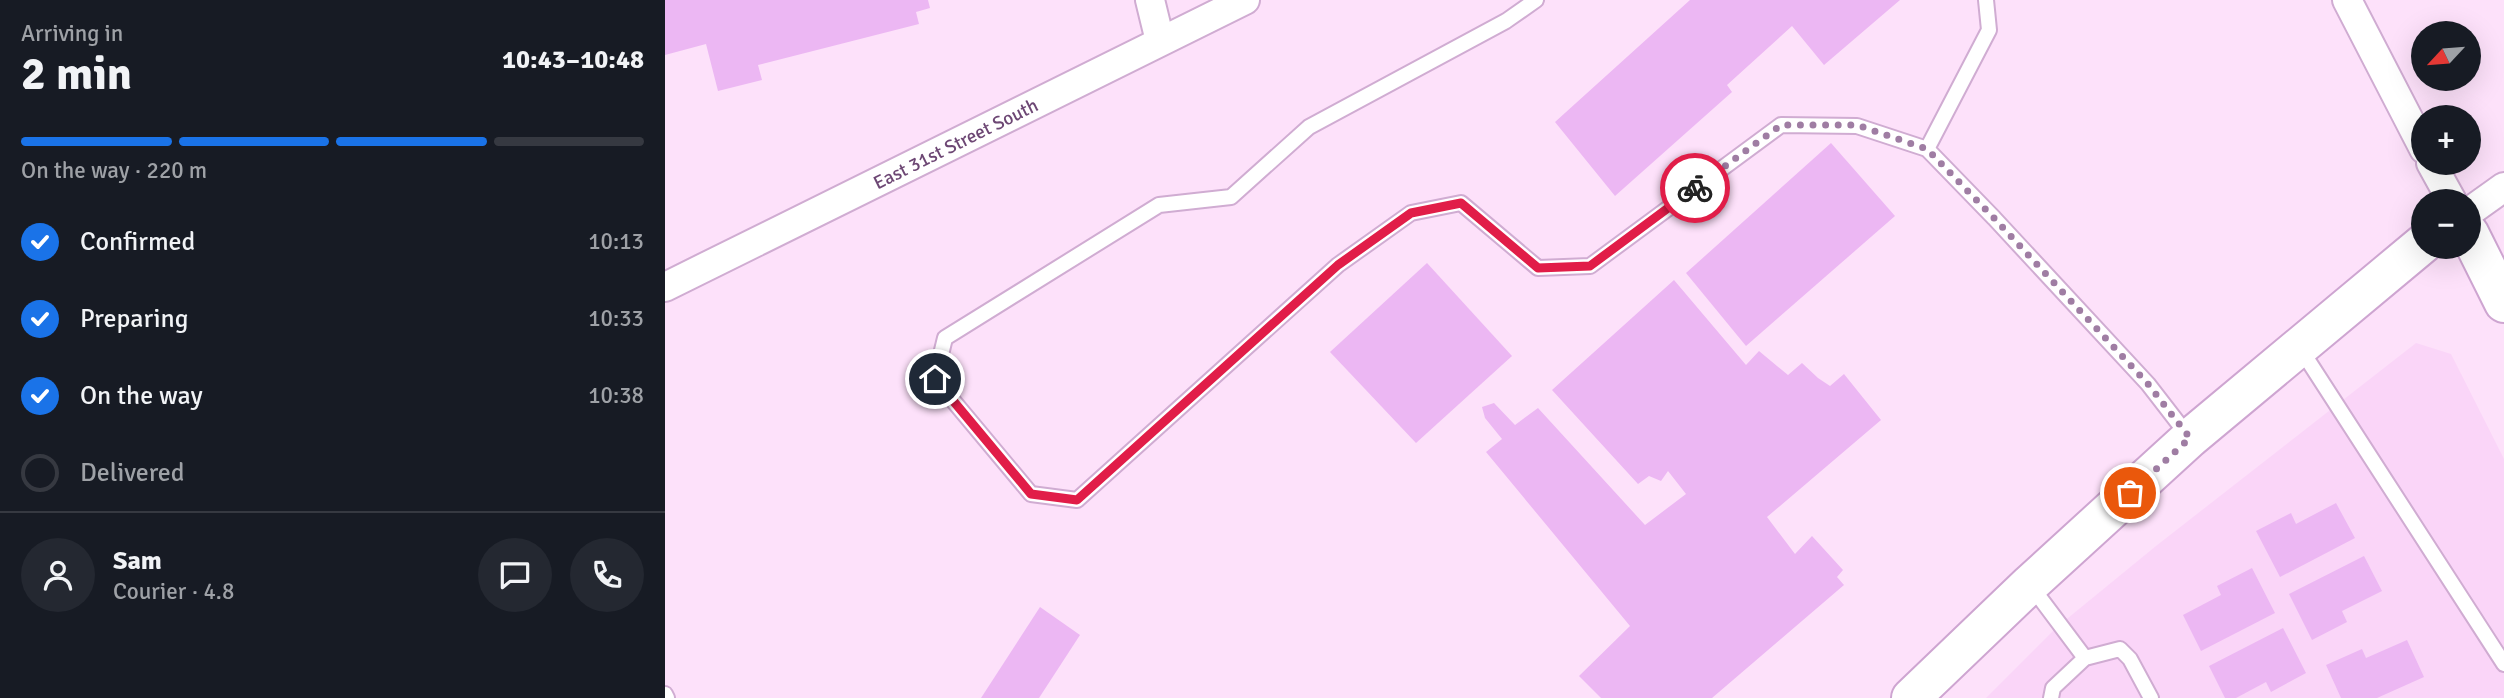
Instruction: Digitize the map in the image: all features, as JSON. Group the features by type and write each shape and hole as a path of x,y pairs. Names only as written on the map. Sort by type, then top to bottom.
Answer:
{"street":[{"path":"1150,0 1160,41"},
{"name":"East 31st Street South","path":"665,287 1245,0"},
{"path":"2347,0 2411,124"},
{"path":"2481,203 2504,187"},
{"path":"1912,698 2030,584 2190,438 2411,254"},
{"path":"2481,257 2504,303"}],"lane":[{"path":"1536,0 1506,21 1309,127 1231,197 1159,205 945,338 935,379 1031,494 1077,500 1338,265 1411,213 1461,203 1538,268 1590,266 1781,125 1857,125 1927,149 2148,384 2190,438"},
{"path":"1927,149 1989,30 1986,0"},
{"path":"2299,347 2504,664"},
{"path":"2030,584 2085,658"},
{"path":"2051,698 2053,688 2085,658 2120,649 2130,659 2151,698"}],"shaded area":[{"path":"2416,343 2451,354 2504,459 2504,698 1986,698 2057,627 2156,546"}],"building":[{"path":"665,0 928,0 930,8 916,12 919,24 758,65 762,80 718,91 706,44 665,55"},
{"path":"1690,0 1900,0 1824,65 1792,26 1727,85 1732,92 1615,196 1555,122"},
{"path":"1831,143 1895,216 1746,346 1686,273"},
{"path":"1427,263 1512,356 1416,443 1330,352"},
{"path":"1674,280 1746,365 1759,351 1788,375 1802,363 1830,386 1844,374 1881,420 1767,517 1795,554 1812,536 1843,570 1837,577 1844,585 1712,698 1601,698 1579,676 1630,626 1486,452 1502,439 1485,418 1482,407 1494,403 1515,425 1538,408 1645,525 1686,494 1668,471 1661,481 1649,476 1638,484 1552,390"},
{"path":"2336,503 2355,538 2280,577 2256,531 2291,513 2296,524"},
{"path":"2364,556 2382,591 2342,611 2347,622 2312,640 2289,594"},
{"path":"2252,568 2275,613 2201,651 2183,615 2221,595 2217,586"},
{"path":"1040,607 1080,635 1039,698 981,698"},
{"path":"2283,628 2306,673 2271,692 2266,682 2236,698 2225,698 2209,666"},
{"path":"2407,640 2424,677 2377,698 2341,698 2326,665 2362,649 2366,658"}],"way so far":[{"path":"1695,188 1781,125 1857,125 1927,149 2148,384 2190,438 2130,493"}],"route":[{"path":"935,379 1031,494 1077,500 1338,265 1411,213 1461,203 1538,268 1590,266 1695,188"}]}
